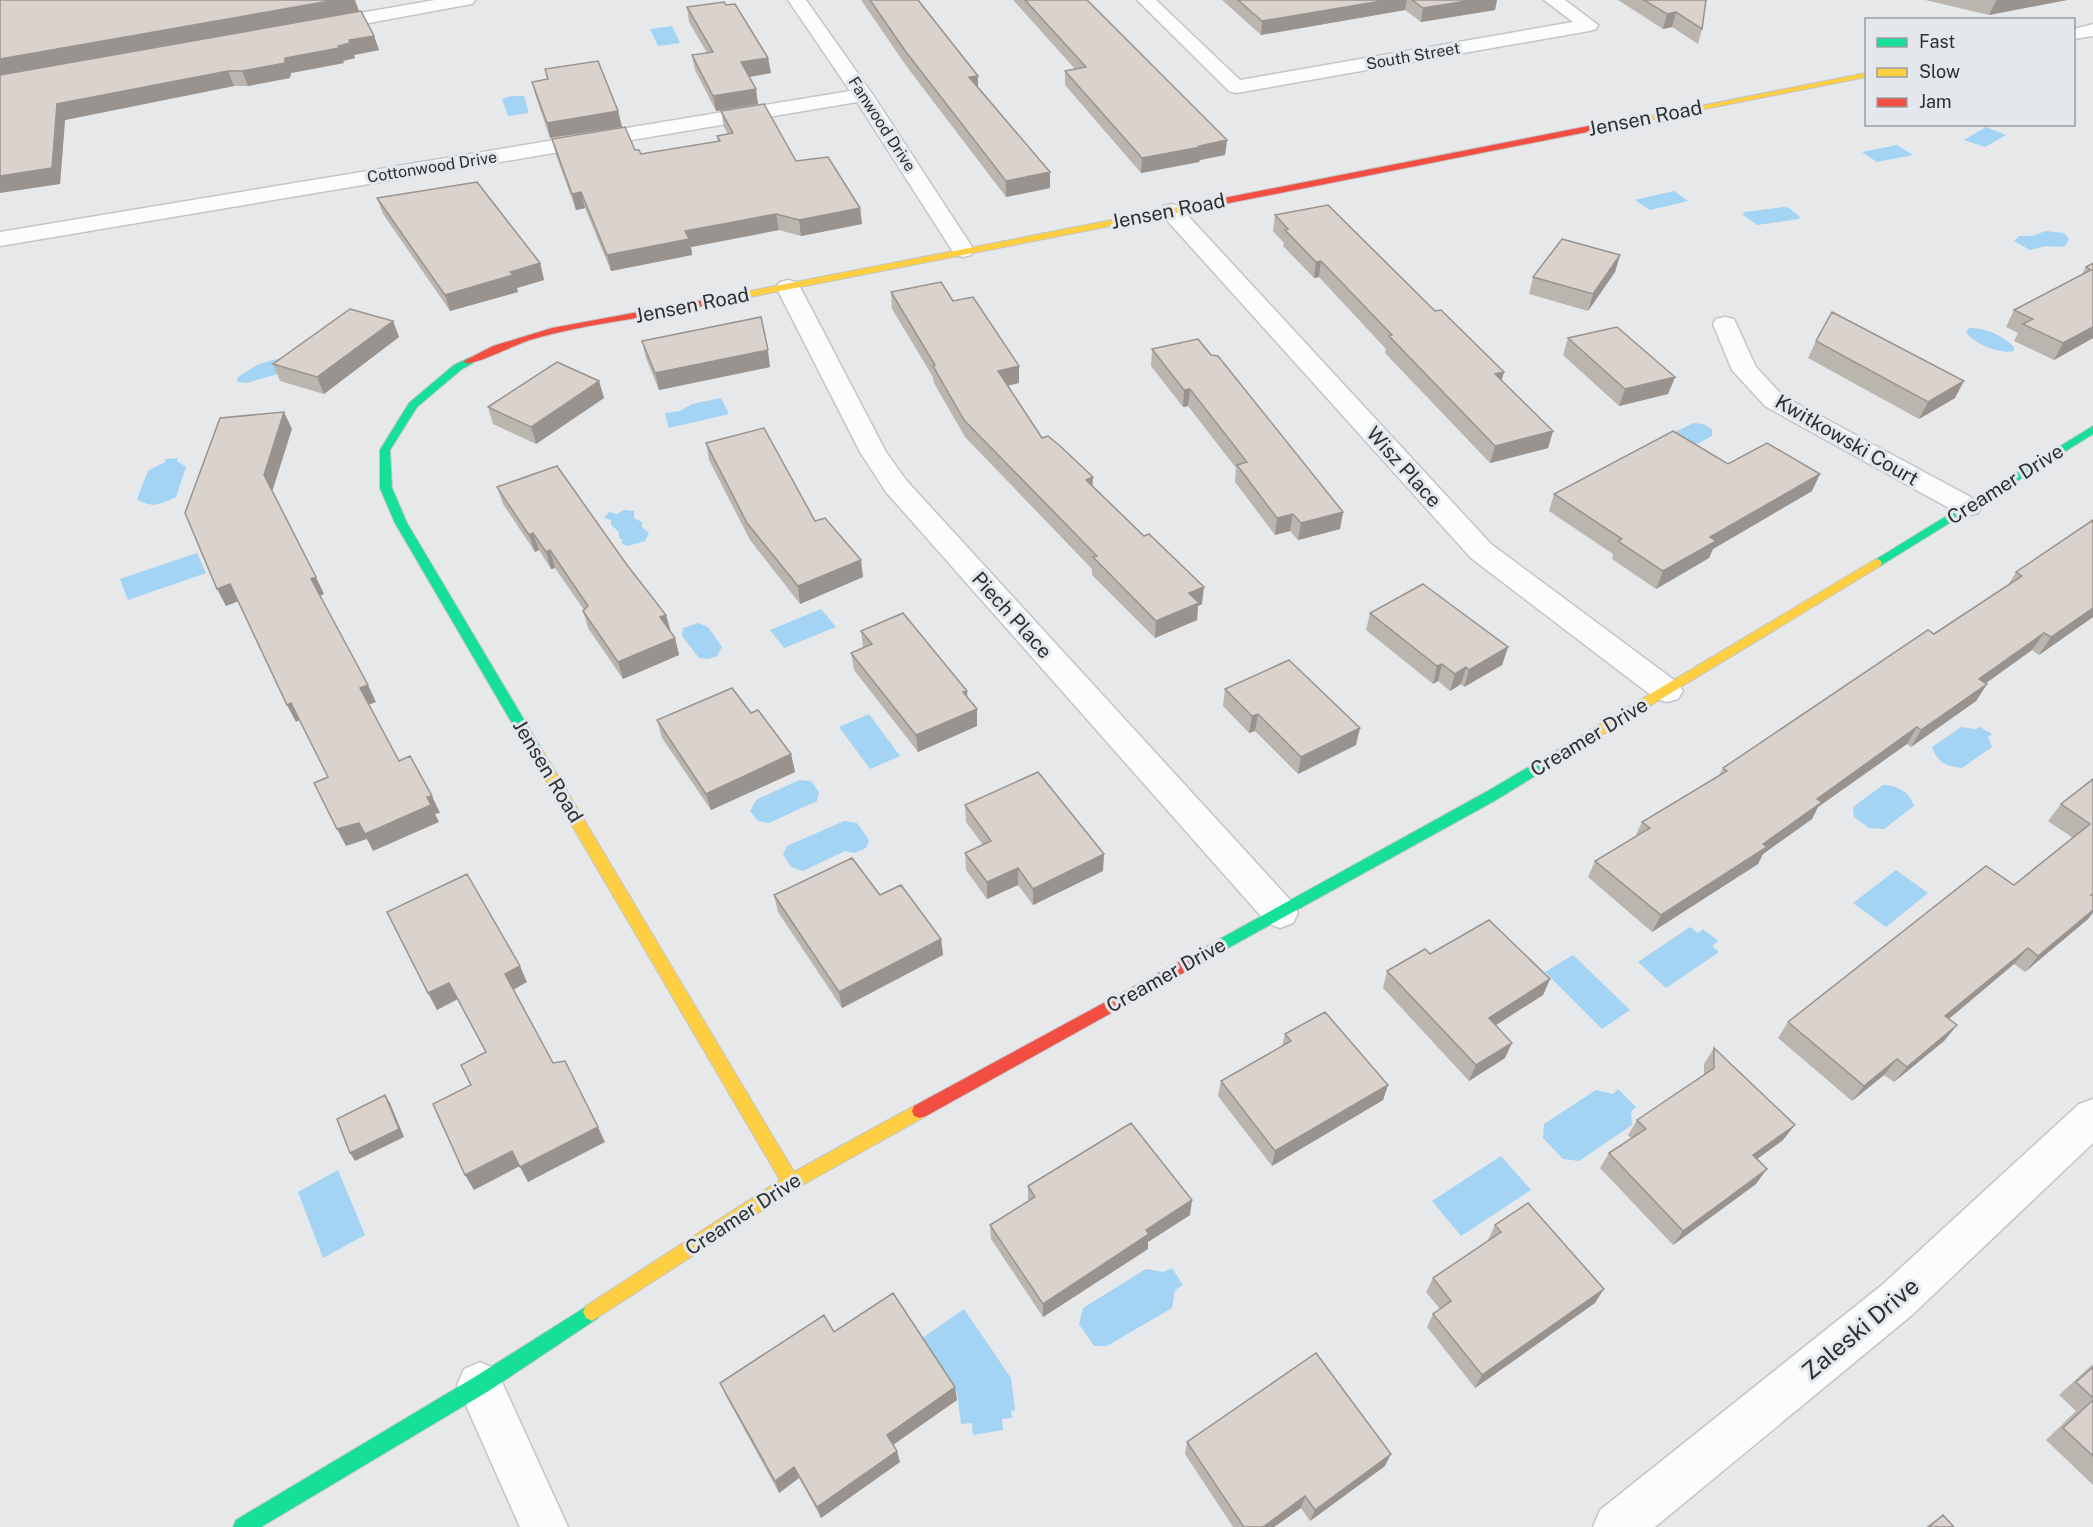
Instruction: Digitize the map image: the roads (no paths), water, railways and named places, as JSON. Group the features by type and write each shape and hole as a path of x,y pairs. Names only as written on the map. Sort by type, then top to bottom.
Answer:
{"street":[{"path":"303,29 466,0"},
{"name":"Fanwood Drive","path":"798,0 863,94 963,250"},
{"name":"South Street","path":"1146,0 1236,87 1589,25 1553,0"},
{"path":"2075,34 2093,30"},
{"name":"Jensen Road","path":"790,1182 401,523 386,488 385,450 413,405 458,367 493,349 540,333 788,287 963,250 1865,75"},
{"name":"Cottonwood Drive","path":"0,239 863,94"},
{"name":"Wisz Place","path":"1171,211 1481,551 1667,691"},
{"name":"Piech Place","path":"788,287 873,452 896,486 1280,913"},
{"name":"Kwitkowski Court","path":"1725,324 1744,370 1774,401 1968,507"},
{"name":"Creamer Drive","path":"243,1527 480,1385 790,1182 1491,796 1667,691 2093,429"},
{"name":"Zaleski Drive","path":"1617,1527 1897,1300 2093,1118"},
{"path":"480,1385 544,1527"}],"water":[{"path":"672,26 680,43 658,46 650,29"},
{"path":"524,96 529,113 508,116 502,99"},
{"path":"1986,127 2006,135 1985,147 1964,140"},
{"path":"1897,145 1913,155 1877,162 1862,152"},
{"path":"1674,191 1688,201 1650,210 1635,200"},
{"path":"1789,208 1800,217 1799,219 1757,225 1743,215 1744,212"},
{"path":"2045,231 2064,233 2069,239 2062,247 2045,246 2030,250 2014,241 2019,236 2033,236"},
{"path":"1969,328 1981,329 1999,336 2014,347 2014,351 1995,350 1980,344 1966,332"},
{"path":"295,354 284,372 247,383 237,382 238,377 259,364"},
{"path":"721,398 729,414 669,428 665,413 680,411 692,404"},
{"path":"1693,423 1703,424 1712,429 1712,436 1687,449 1666,437"},
{"path":"178,458 177,461 186,467 176,497 152,505 137,499 148,471 165,462 166,459"},
{"path":"624,510 634,511 634,518 642,522 642,527 649,533 645,541 628,546 621,543 623,540 619,538 619,532 611,525 611,520 604,518 609,512 617,514"},
{"path":"197,553 206,573 128,600 120,579"},
{"path":"821,609 836,627 784,648 770,630"},
{"path":"698,623 708,627 722,647 717,656 708,659 699,658 682,636 683,628"},
{"path":"869,714 900,756 870,769 839,727"},
{"path":"1961,727 1975,729 1980,727 1992,734 1988,737 1992,747 1962,768 1943,763 1932,747"},
{"path":"799,780 811,781 819,792 817,801 769,823 758,821 750,811 756,800"},
{"path":"1883,785 1902,790 1914,806 1884,829 1869,828 1854,817 1853,807"},
{"path":"844,821 857,823 869,840 866,848 855,853 845,851 803,871 791,867 783,854 787,846"},
{"path":"1896,870 1928,893 1886,927 1853,903"},
{"path":"1690,927 1698,933 1703,929 1718,941 1712,946 1719,952 1666,988 1638,962"},
{"path":"1573,955 1630,1010 1602,1029 1545,972"},
{"path":"1618,1089 1636,1107 1631,1112 1632,1125 1579,1161 1563,1159 1543,1138 1544,1124 1596,1090 1613,1094"},
{"path":"1501,1156 1531,1190 1461,1236 1432,1201"},
{"path":"338,1170 365,1235 323,1258 298,1192"},
{"path":"1172,1268 1183,1285 1175,1290 1172,1308 1107,1346 1094,1346 1079,1324 1083,1308 1146,1269 1163,1272"},
{"path":"964,1309 1011,1378 1015,1410 1011,1411 1012,1418 1002,1419 1003,1430 973,1435 972,1423 961,1424 957,1393 921,1339"}]}
